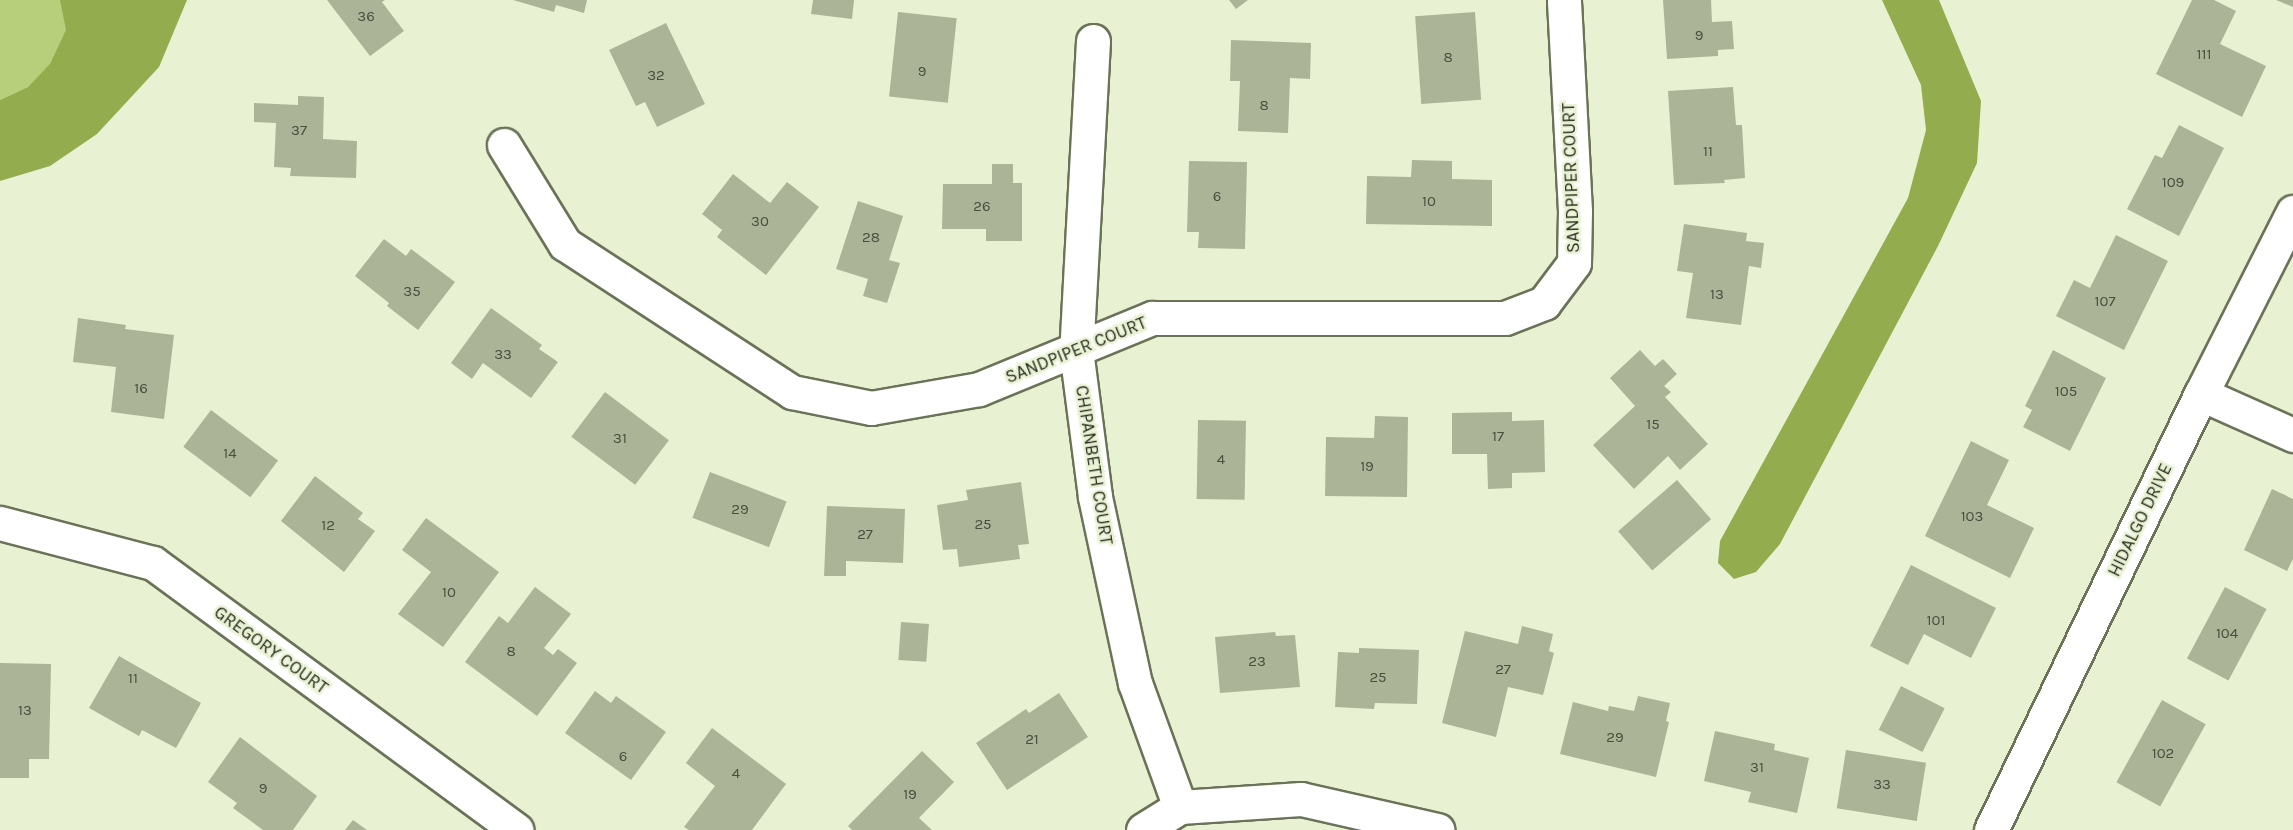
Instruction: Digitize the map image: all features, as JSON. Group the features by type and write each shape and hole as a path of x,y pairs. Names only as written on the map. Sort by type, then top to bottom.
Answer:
{"street":[{"name":"SANDPIPER COURT","path":"504,145 565,244 792,392 871,408 980,389 1152,318 1505,318 1544,303 1574,262 1575,211 1564,0"},
{"name":"CHIPANBETH COURT","path":"1094,41 1076,350 1095,497 1135,683 1179,807"},
{"name":"HIDALGO DRIVE","path":"1991,830 2201,394 2293,212"},
{"path":"2201,394 2293,435"},
{"name":"GREGORY COURT","path":"0,523 153,563 517,830"},
{"path":"1143,830 1179,807 1301,799 1438,830"}],"shaded area":[{"path":"0,0 112,0 99,21 28,87 0,100"},
{"path":"60,0 187,0 159,67 97,134 50,166 0,181 0,100 28,87 50,64 66,30"},
{"path":"1882,0 1939,0 1981,101 1977,163 1938,246 1780,544 1756,572 1734,579 1718,563 1720,541 1908,198 1926,130 1921,85"}],"building":[{"path":"327,0 385,0 382,2 404,31 370,56"},
{"path":"513,0 587,0 584,13 556,5 554,12"},
{"path":"813,0 854,0 852,19 811,14"},
{"path":"1229,0 1248,0 1236,9"},
{"path":"1663,0 1711,0 1712,22 1732,21 1734,49 1718,50 1718,56 1667,59"},
{"path":"2192,0 2214,0 2236,11 2220,44 2266,66 2242,117 2156,74"},
{"path":"2276,0 2293,0 2293,7"},
{"path":"898,12 957,18 948,103 889,97"},
{"path":"1475,12 1481,100 1421,104 1415,16"},
{"path":"666,23 705,104 657,127 645,102 636,106 609,50"},
{"path":"1231,40 1311,43 1310,79 1290,78 1288,133 1238,131 1240,81 1230,81"},
{"path":"1733,87 1736,125 1742,125 1745,178 1724,180 1725,183 1674,185 1668,91"},
{"path":"298,96 324,97 323,139 357,141 356,178 290,176 291,168 274,167 276,123 254,122 254,103 298,105"},
{"path":"2179,125 2224,148 2179,236 2127,209 2155,155 2162,158"},
{"path":"1412,160 1452,161 1452,179 1492,180 1492,226 1366,224 1367,176 1411,177"},
{"path":"1189,161 1247,162 1245,249 1198,248 1199,232 1187,232"},
{"path":"992,164 1013,164 1013,183 1022,183 1022,241 986,241 986,229 942,229 943,184 992,184"},
{"path":"733,174 770,203 787,182 819,207 766,275 717,237 722,230 702,214"},
{"path":"858,201 903,216 889,260 900,263 887,303 863,296 868,279 836,269"},
{"path":"1684,224 1747,233 1746,241 1764,243 1761,268 1749,266 1741,325 1686,318 1693,273 1677,271"},
{"path":"2116,235 2168,261 2124,350 2056,316 2074,280 2090,288"},
{"path":"384,239 406,256 411,249 455,282 418,330 387,306 389,303 355,276"},
{"path":"491,308 542,345 539,349 558,362 531,398 483,363 472,379 451,363"},
{"path":"78,318 126,325 125,329 174,335 164,419 111,412 116,367 73,362"},
{"path":"1640,350 1655,366 1663,359 1677,374 1664,386 1671,392 1665,397 1708,444 1680,470 1668,456 1634,489 1593,445 1635,406 1610,378"},
{"path":"2053,350 2106,378 2070,451 2023,427 2032,410 2025,406"},
{"path":"605,392 669,440 635,485 571,437"},
{"path":"211,410 278,461 250,497 183,447"},
{"path":"1512,412 1512,421 1544,420 1545,472 1512,473 1512,488 1488,489 1487,454 1452,454 1452,413"},
{"path":"1375,416 1408,417 1407,497 1325,496 1326,437 1374,438"},
{"path":"1198,420 1246,421 1245,500 1197,499"},
{"path":"1971,441 2009,460 1987,505 2034,528 2010,578 1925,536"},
{"path":"710,472 787,501 769,547 692,518"},
{"path":"315,476 363,513 358,519 375,531 344,572 281,521"},
{"path":"1677,480 1711,519 1652,570 1618,531"},
{"path":"1021,482 1029,544 1018,545 1020,559 959,567 957,549 943,550 937,505 968,500 966,490"},
{"path":"2272,489 2293,499 2293,559 2287,571 2244,550"},
{"path":"827,506 905,509 903,563 846,561 846,576 824,576"},
{"path":"426,518 499,572 443,647 398,614 431,572 402,550"},
{"path":"1911,565 1996,608 1971,658 1924,634 1908,665 1870,646"},
{"path":"535,587 571,614 544,648 553,655 558,649 577,663 537,716 465,662 499,616 508,623"},
{"path":"2225,587 2266,609 2228,681 2187,659"},
{"path":"901,622 929,624 926,662 898,660"},
{"path":"1522,626 1553,634 1549,651 1554,653 1543,695 1508,687 1496,737 1442,723 1465,631 1518,644"},
{"path":"1275,632 1276,636 1295,635 1300,687 1220,693 1215,637"},
{"path":"1359,648 1419,650 1417,704 1375,703 1374,709 1335,707 1338,652 1359,653"},
{"path":"119,656 201,703 176,748 142,730 139,736 89,708"},
{"path":"0,663 51,664 49,759 29,759 29,778 0,778"},
{"path":"1901,686 1945,708 1922,752 1879,730"},
{"path":"595,691 611,703 616,696 666,732 631,780 565,733"},
{"path":"1059,693 1088,737 1007,790 976,743 1026,709 1029,713"},
{"path":"1638,696 1670,703 1666,721 1669,722 1656,777 1560,754 1573,702 1608,711 1609,706 1634,711"},
{"path":"2162,700 2206,724 2160,806 2116,782"},
{"path":"712,728 786,784 752,830 689,830 684,827 715,786 686,763"},
{"path":"1715,731 1775,744 1774,750 1809,758 1797,813 1748,802 1751,792 1704,781"},
{"path":"240,737 317,796 293,830 263,830 233,808 237,803 208,782"},
{"path":"1846,750 1926,763 1917,821 1837,808"},
{"path":"922,751 954,782 919,818 932,830 852,830 848,826"},
{"path":"353,820 367,830 345,830"}]}
